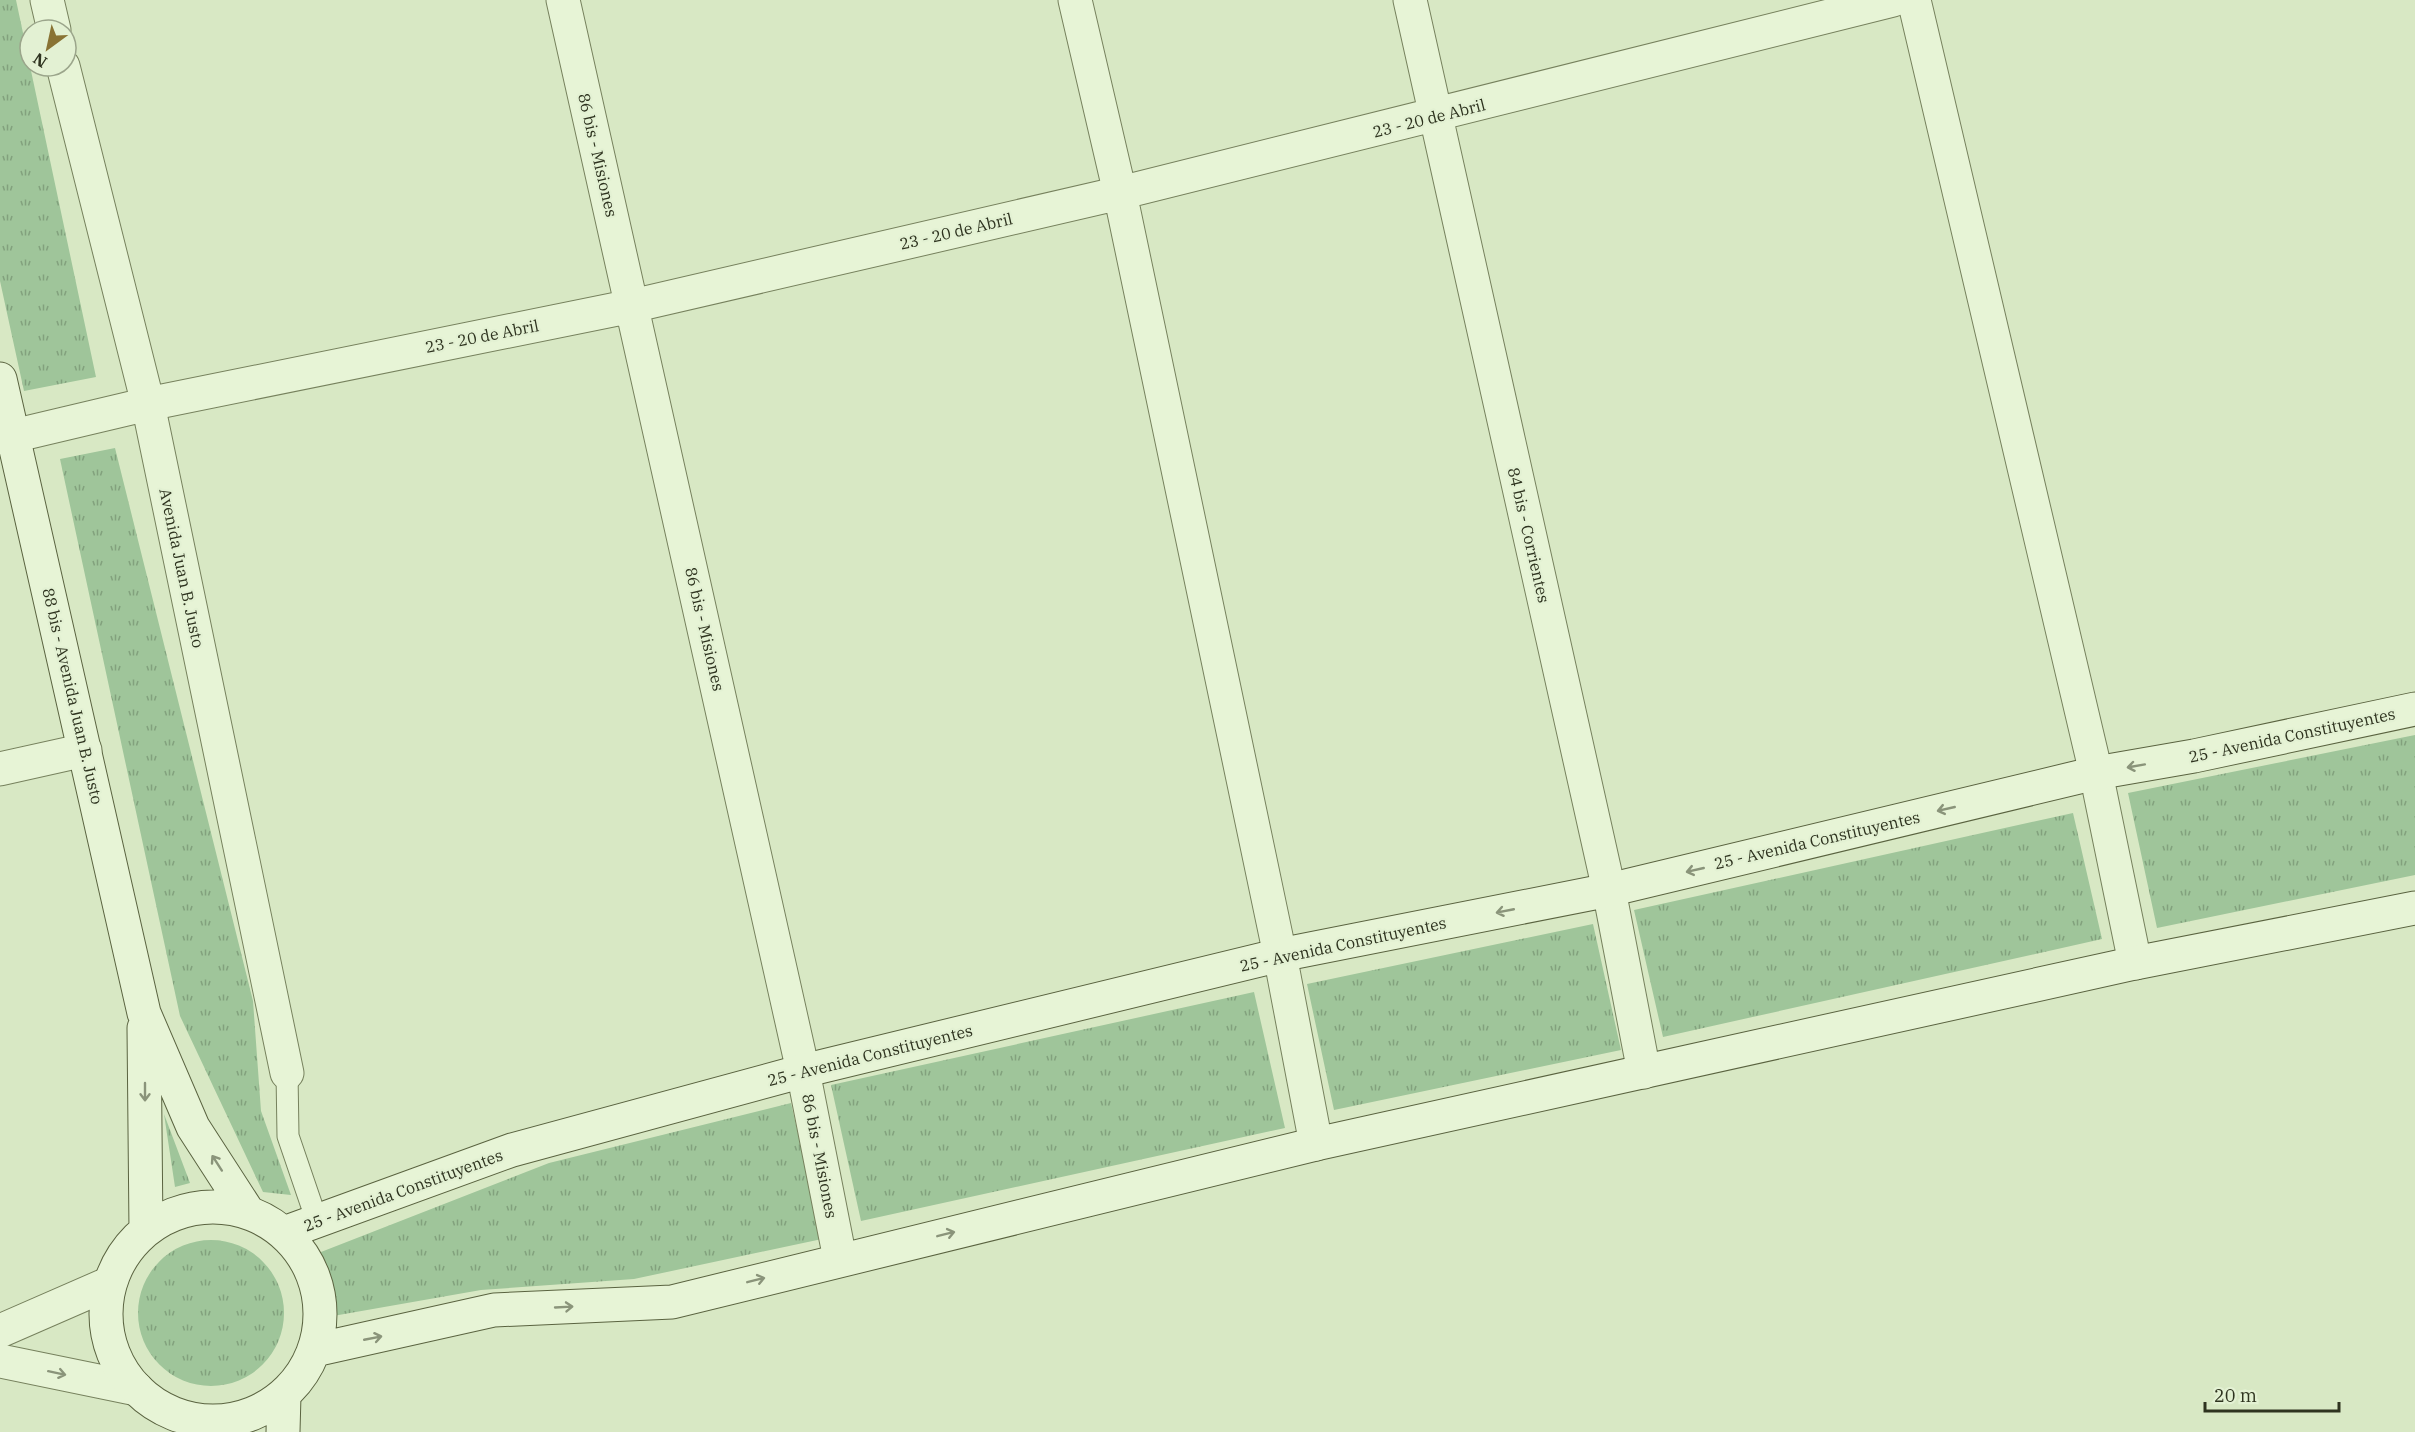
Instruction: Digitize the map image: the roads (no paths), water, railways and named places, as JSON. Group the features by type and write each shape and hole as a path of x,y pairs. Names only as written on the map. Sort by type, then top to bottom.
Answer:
{"street":[{"path":"47,0 51,18"},
{"name":"86 bis - Misiones","path":"563,0 803,1071 840,1259"},
{"path":"1075,0 1120,194 1280,955 1316,1144"},
{"name":"84 bis - Corrientes","path":"1410,0 1609,890 1644,1072"},
{"name":"23 - 20 de Abril","path":"14,436 148,404 633,306 1120,194 1893,0"},
{"path":"1914,0 2096,773 2136,963"},
{"name":"Avenida Juan B. Justo","path":"66,78 148,404 287,1073"},
{"name":"88 bis - Avenida Juan B. Justo","path":"0,379 144,1013 193,1127 248,1212"},
{"name":"25 - Avenida Constituyentes","path":"284,1233 512,1150 803,1071 1280,955 1609,890 2096,773 2194,756 2415,709"},
{"path":"0,769 85,750"},
{"path":"315,1350 494,1310 672,1302 1316,1144 2136,963 2415,908"},
{"name":"88 bis - Avenida Juan B. Justo","path":"144,1013 146,1230"},
{"path":"212,1206 248,1212 284,1233 310,1267 321,1308 315,1350 303,1374 284,1395 245,1416 203,1426 159,1406 137,1389 120,1367 106,1325 110,1283 126,1250 146,1230 177,1212 212,1206"},
{"path":"0,1331 110,1283"},
{"path":"0,1361 137,1389"},
{"path":"283,1432 284,1395"}],"lane":[{"path":"287,1073 288,1136 317,1221"}]}
